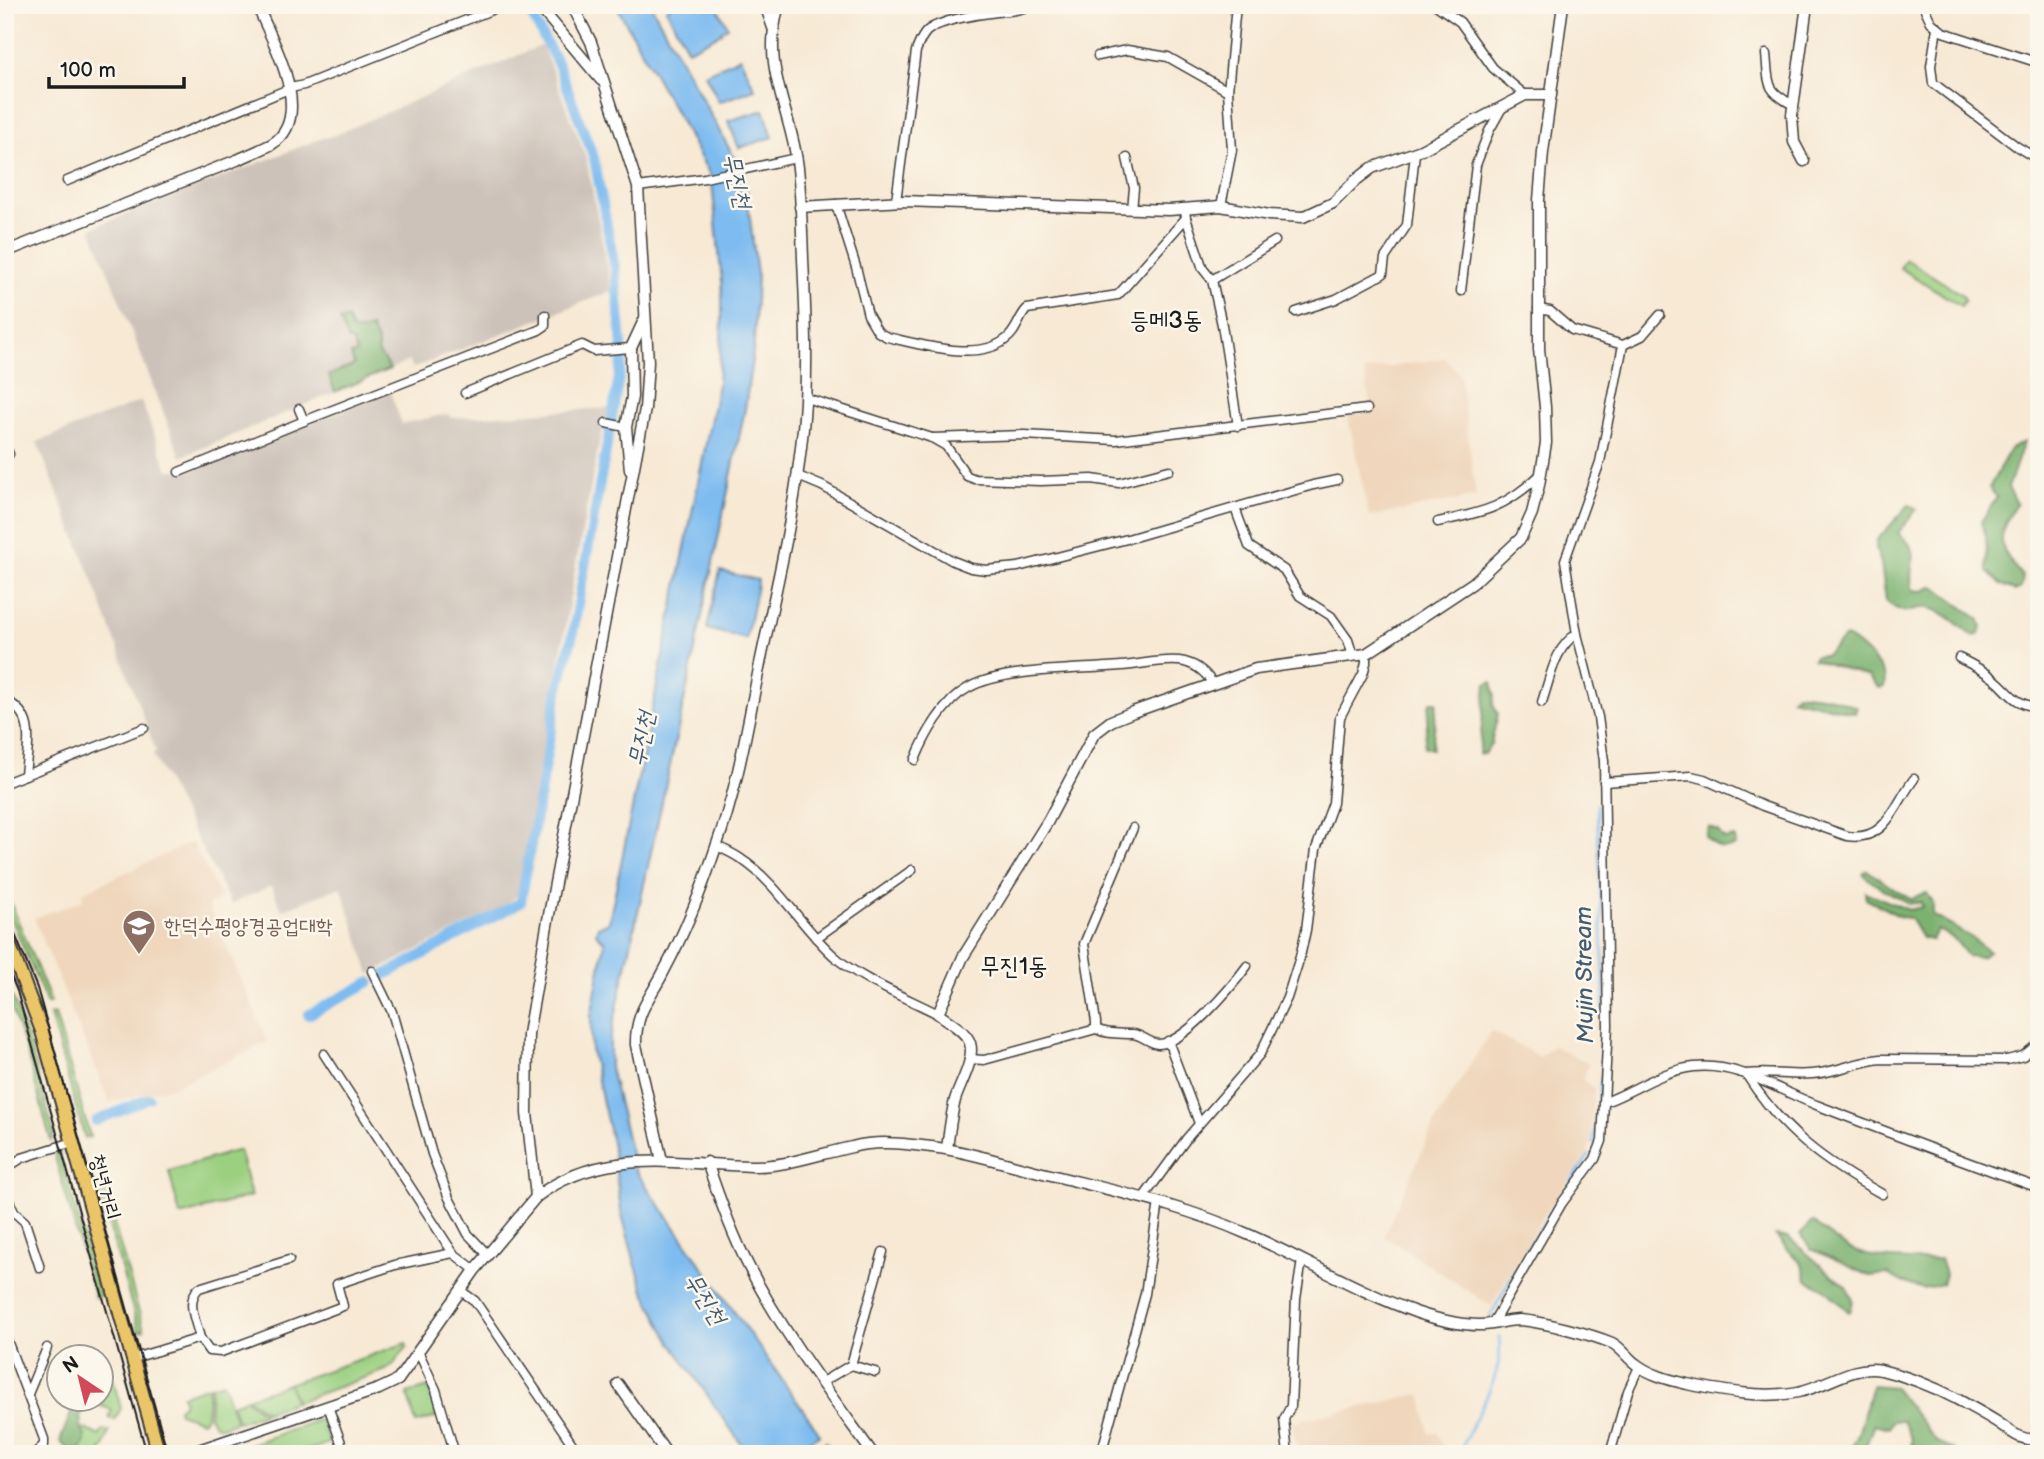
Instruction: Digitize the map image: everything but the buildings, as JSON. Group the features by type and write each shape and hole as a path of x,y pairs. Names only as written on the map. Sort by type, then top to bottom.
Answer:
{"main road":[{"name":"청년거리","path":"5,933 33,1005 74,1142 159,1454"}],"street":[{"path":"5,252 274,143 286,127 293,108 291,88 257,5"},
{"path":"67,181 291,88 504,5"},
{"path":"538,5 603,83"},
{"path":"536,1197 527,1113 528,1034 645,409 648,362 638,187 622,130 603,83 591,42 572,5"},
{"path":"764,5 772,28"},
{"path":"662,1161 636,1045 635,1025 669,961 717,846 742,748 798,476 806,398 807,328 796,158 771,48 772,28 779,5"},
{"path":"896,201 916,51 920,39 933,27 950,21 1023,9 1030,5"},
{"path":"1221,206 1232,150 1228,91 1236,5"},
{"path":"1436,5 1460,22 1493,68 1525,95"},
{"path":"938,1013 963,957 1048,821 1094,734 1111,721 1256,669 1366,654 1473,583 1521,538 1532,513 1546,443 1539,349 1539,200 1563,5"},
{"path":"1804,161 1792,133 1807,5"},
{"path":"1923,5 1937,28 2039,63"},
{"path":"1937,28 1931,66 1933,83 2015,146 2039,160"},
{"path":"1098,56 1127,50 1168,58 1228,91"},
{"path":"1766,54 1773,93 1794,105"},
{"path":"800,207 896,201 1132,209 1185,214 1221,206 1269,215 1303,217 1333,203 1372,168 1415,153 1525,95 1551,95"},
{"path":"1461,291 1476,165 1489,131 1503,106"},
{"path":"1296,312 1336,299 1383,274 1385,258 1407,225 1415,153"},
{"path":"638,187 705,178 796,158"},
{"path":"1126,158 1134,188 1132,209"},
{"path":"836,204 868,315 878,331 887,337 958,350 983,350 998,345 1014,332 1027,309 1118,295 1185,214"},
{"path":"1185,214 1203,269 1212,280 1238,426"},
{"path":"1212,280 1275,241"},
{"path":"1538,309 1550,311 1572,330 1623,345 1643,336 1660,315"},
{"path":"631,480 623,426 632,397 629,348 646,314"},
{"path":"180,472 539,330 545,326 545,315"},
{"path":"465,393 583,345 594,351 629,348"},
{"path":"1492,1324 1556,1213 1595,1159 1602,1141 1608,1026 1604,761 1598,717 1577,634 1565,560 1600,462 1623,345"},
{"path":"806,398 932,438 946,446 967,476 975,479 1091,479 1119,483 1170,470"},
{"path":"299,409 304,421"},
{"path":"932,438 1024,435 1116,440 1367,409"},
{"path":"606,423 623,426"},
{"path":"1438,522 1497,507 1523,492 1541,474"},
{"path":"798,476 822,486 953,561 986,570 1018,567 1337,480"},
{"path":"1235,508 1249,546 1284,570 1300,596 1331,616 1348,640 1353,656"},
{"path":"1542,702 1560,650 1568,639 1577,634"},
{"path":"1143,1198 1199,1124 1260,1054 1287,998 1306,930 1316,849 1333,803 1340,717 1363,674 1366,654"},
{"path":"1959,658 1992,676 2013,698 2039,708"},
{"path":"915,760 921,745 956,696 968,687 984,681 1051,671 1175,661 1202,668 1213,684"},
{"path":"5,700 20,710 30,732 25,775"},
{"path":"5,783 144,728"},
{"path":"1604,782 1691,776 1704,779 1763,806 1847,836 1861,838 1870,836 1889,822 1914,779"},
{"path":"1096,1029 1084,944 1133,828"},
{"path":"717,846 752,867 816,939 846,966 938,1013 970,1041 969,1059 955,1101 947,1149"},
{"path":"816,939 912,870"},
{"path":"969,1059 984,1060 1096,1029 1117,1034 1137,1034 1147,1041 1160,1044 1182,1033 1212,1008 1247,966"},
{"path":"372,971 391,1012 432,1154 449,1198 468,1234 488,1255"},
{"path":"1168,1041 1199,1124"},
{"path":"1746,1074 1813,1074 1866,1060 1881,1059 2007,1060 2023,1056 2039,1043"},
{"path":"324,1054 453,1253 475,1269"},
{"path":"1605,1102 1678,1069 1713,1067 1746,1074 1815,1105 2039,1188"},
{"path":"1746,1074 1796,1136 1838,1170 1882,1194"},
{"path":"5,1169 22,1158 74,1142"},
{"path":"187,1454 379,1389 398,1380 475,1269 536,1197 570,1176 588,1169 639,1162 707,1162 753,1166 782,1164 881,1142 947,1149 1159,1202 1241,1230 1423,1315 1478,1325 1523,1320 1556,1327 1615,1344 1639,1367 1689,1384 1773,1395 1797,1393 1819,1387 1853,1372 1876,1369 1953,1397 1997,1422 2017,1437 2039,1439"},
{"path":"707,1162 748,1265 772,1308 873,1454"},
{"path":"5,1192 14,1212 25,1222 40,1268"},
{"path":"1101,1454 1145,1294 1159,1202"},
{"path":"822,1382 851,1365 883,1252"},
{"path":"289,1260 200,1288 193,1293 191,1301 200,1338 209,1351 222,1352 343,1306 337,1284 395,1265 453,1253"},
{"path":"1288,1454 1284,1419 1291,1406 1296,1299 1302,1260"},
{"path":"461,1291 475,1301 579,1454"},
{"path":"5,1335 44,1439 44,1446 34,1454"},
{"path":"131,1359 200,1338"},
{"path":"28,1394 46,1350"},
{"path":"418,1351 436,1390 455,1454"},
{"path":"851,1365 875,1372"},
{"path":"1609,1454 1628,1391 1639,1367"},
{"path":"618,1384 667,1454"},
{"path":"328,1406 345,1454"}],"shaded area":[{"path":"542,45 586,158 612,291 413,368 409,361 181,457 91,228 330,137"},
{"path":"1445,358 1460,375 1476,496 1369,517 1348,416 1371,412 1364,371"},
{"path":"390,392 402,424 447,414 452,418 610,408 600,438 575,569 522,881 517,896 504,906 370,974 341,887 282,910 271,886 231,904 153,755 156,751 92,578 37,442 141,401 168,470 189,471"},
{"name":"한덕수평양경공업대학","path":"192,842 221,898 208,905 268,1042 173,1087 109,1102 34,918 83,900 83,892"},
{"path":"1491,1031 1540,1057 1553,1046 1589,1063 1582,1080 1594,1088 1588,1153 1544,1215 1491,1306 1384,1236 1436,1120"},
{"path":"1421,1394 1429,1433 1437,1433 1446,1454 1298,1454 1292,1422"}],"green space":[{"path":"1906,259 1961,294 1965,299 1961,306 1900,268"},
{"path":"347,318 352,330 371,328 378,343 378,352 390,369 335,392 329,375 354,365 351,355 357,353 340,321"},
{"path":"2024,442 2008,488 2017,503 2002,533 2008,558 2023,577 2021,588 2015,591 2002,585 1987,571 1986,537 1981,522 1997,497 1989,488 2010,449"},
{"path":"1909,505 1917,509 1898,533 1909,543 1912,550 1913,590 1923,591 1934,586 1980,620 1982,628 1978,635 1972,636 1940,612 1928,608 1900,610 1886,601 1881,563 1876,550 1877,540"},
{"path":"1845,637 1861,647 1878,665 1884,675 1884,687 1879,688 1869,677 1813,659 1815,656 1826,655"},
{"path":"1492,682 1495,695 1493,705 1498,714 1491,744 1485,754 1479,754 1486,684"},
{"path":"1796,693 1829,697 1857,707 1855,713 1791,698"},
{"path":"1430,702 1437,702 1432,749 1424,747"},
{"path":"1709,827 1718,831 1724,839 1735,837 1736,846 1723,848 1716,845 1705,836"},
{"path":"1867,870 1912,899 1927,893 1933,903 1933,915 1972,938 1989,952 1981,957 1967,956 1955,940 1937,930 1932,940 1922,938 1910,918 1901,917 1866,899 1865,892 1909,910 1922,907 1921,902 1909,904 1884,890 1867,878 1863,873"},
{"path":"5,889 51,1002 47,1004 5,903"},
{"path":"13,998 54,1134 51,1141 27,1053 9,1000"},
{"path":"55,1014 90,1137 85,1138 50,1015"},
{"path":"239,1150 251,1196 180,1216 169,1171"},
{"path":"59,1152 100,1296 95,1298 54,1153"},
{"path":"104,1188 144,1330 139,1331 99,1190"},
{"path":"1812,1222 1834,1239 1858,1252 1881,1258 1940,1259 1945,1274 1942,1284 1923,1289 1888,1274 1870,1276 1811,1249 1800,1234"},
{"path":"1776,1236 1789,1238 1846,1287 1853,1300 1849,1312 1825,1289 1807,1280 1803,1266"},
{"path":"406,1343 407,1347 386,1370 296,1402 290,1385 294,1402 267,1412 247,1398"},
{"path":"223,1382 236,1422 222,1427 214,1425 209,1416 211,1386"},
{"path":"1872,1385 1894,1387 1937,1442 1954,1449 1953,1454 1910,1454 1912,1439 1903,1421 1893,1421 1889,1428 1874,1424 1863,1454 1848,1454 1858,1435"},
{"path":"209,1386 206,1416 202,1421 179,1413 178,1408 184,1400 182,1395"},
{"path":"429,1387 437,1417 416,1423 407,1393"},
{"path":"116,1390 121,1408 115,1420 109,1418 110,1414 116,1414"},
{"path":"245,1399 264,1413 238,1422 231,1404"},
{"path":"71,1414 81,1414 80,1427 85,1441 77,1454 72,1454 60,1441"},
{"path":"321,1419 329,1443 298,1454 223,1454"},
{"path":"80,1427 100,1436 103,1430 109,1432 104,1447 98,1454 77,1454 85,1443"}],"water":[{"name":"무진천","path":"616,5 651,5 737,163 746,187 757,273 754,344 745,409 610,1040 610,1068 635,1170 820,1434 810,1441 815,1448 826,1442 834,1454 748,1454 670,1341 645,1293 635,1263 621,1211 612,1143 591,1050 591,1016 605,942 596,933 598,927 609,922 718,384 722,324 722,283 709,173"},
{"path":"673,5 716,5 728,27 721,31 722,33 688,50 666,9"},
{"path":"740,57 755,89 719,102 705,74"},
{"path":"764,110 773,137 739,148 728,121"},
{"path":"720,571 758,580 746,639 707,629"}],"waterway":[{"path":"385,975 521,902 558,691 572,638 623,356 615,268 594,158 558,64 526,5"},
{"name":"Mujin Stream","path":"1597,805 1604,982 1603,1046"},
{"path":"308,1015 370,982"},
{"name":"Mujin Stream","path":"1593,1143 1602,1070"},
{"path":"96,1121 149,1098"},
{"name":"Mujin Stream","path":"1526,1250 1589,1155"},
{"name":"Mujin Stream","path":"1490,1317 1519,1262"},
{"name":"Mujin Stream","path":"1460,1454 1493,1382 1498,1367 1499,1337"}],"tram line":[{"path":"5,910 37,988 168,1454"},
{"path":"5,962 17,991 147,1454"}],"place":[{"name":"한덕수평양경공업대학","path":"139,956"}],"district":[{"name":"등메3동","path":"1166,320"},
{"name":"무진1동","path":"1014,966"}]}
